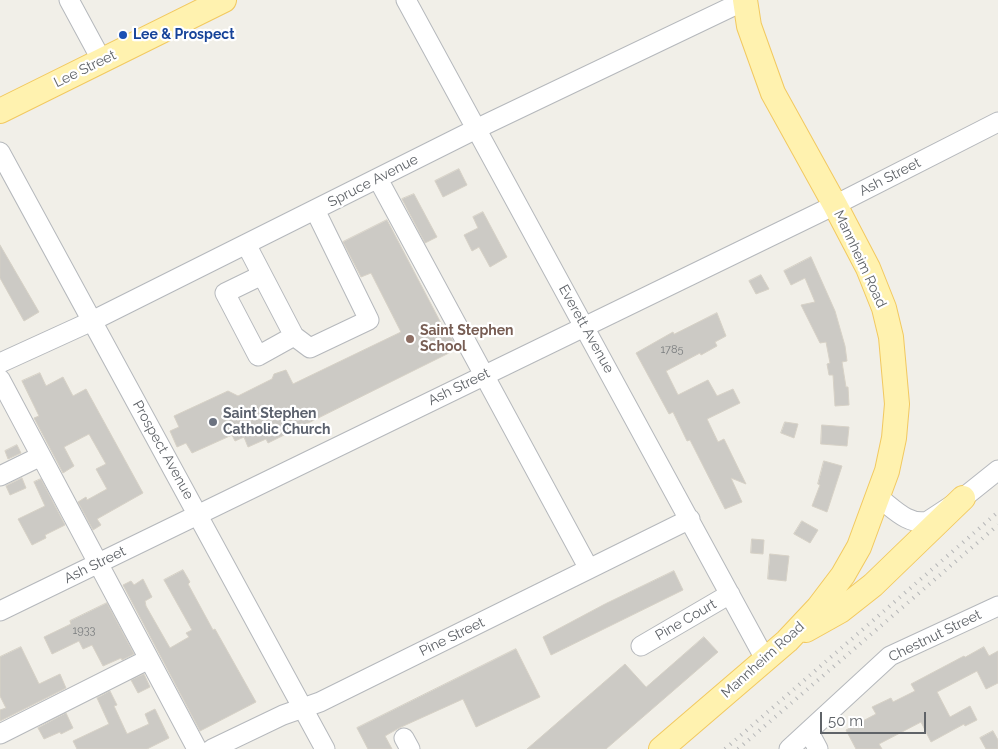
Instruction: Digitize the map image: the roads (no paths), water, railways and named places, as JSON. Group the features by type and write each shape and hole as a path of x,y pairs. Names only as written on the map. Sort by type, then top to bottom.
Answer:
{"main road":[{"name":"Lee Street","path":"0,111 224,0"},
{"name":"Mannheim Road","path":"661,749 787,641 818,608 843,575 859,547 878,497 887,471 894,438 897,404 891,337 884,308 868,268 773,93 749,26 745,0"},
{"path":"787,641 840,610 872,585 963,498"}],"street":[{"path":"69,0 102,61"},
{"name":"Everett Avenue","path":"406,0 766,659"},
{"name":"Spruce Avenue","path":"0,363 92,321 476,129 745,0"},
{"name":"Ash Street","path":"0,611 835,205 998,122"},
{"name":"Prospect Avenue","path":"0,152 326,749"},
{"path":"378,179 589,569"},
{"path":"246,244 294,336 310,348 369,320 315,210"},
{"path":"262,275 225,292 258,356 294,336"},
{"path":"0,379 198,749"},
{"path":"0,476 41,456"},
{"path":"878,497 901,515 914,522 928,521 963,498 998,470"},
{"name":"Pine Street","path":"212,749 283,715 320,702 690,519"},
{"name":"Pine Court","path":"641,646 730,594"},
{"name":"Chestnut Street","path":"789,749 890,656 998,606"},
{"path":"0,734 149,659"},
{"path":"809,732 818,749"}],"railway":[{"path":"725,749 998,512"},
{"path":"738,749 998,525"}],"place":[{"name":"Lee & Prospect","path":"123,35"},
{"name":"Saint Stephen School","path":"410,339"},
{"name":"Saint Stephen Catholic Church","path":"213,422"}]}
